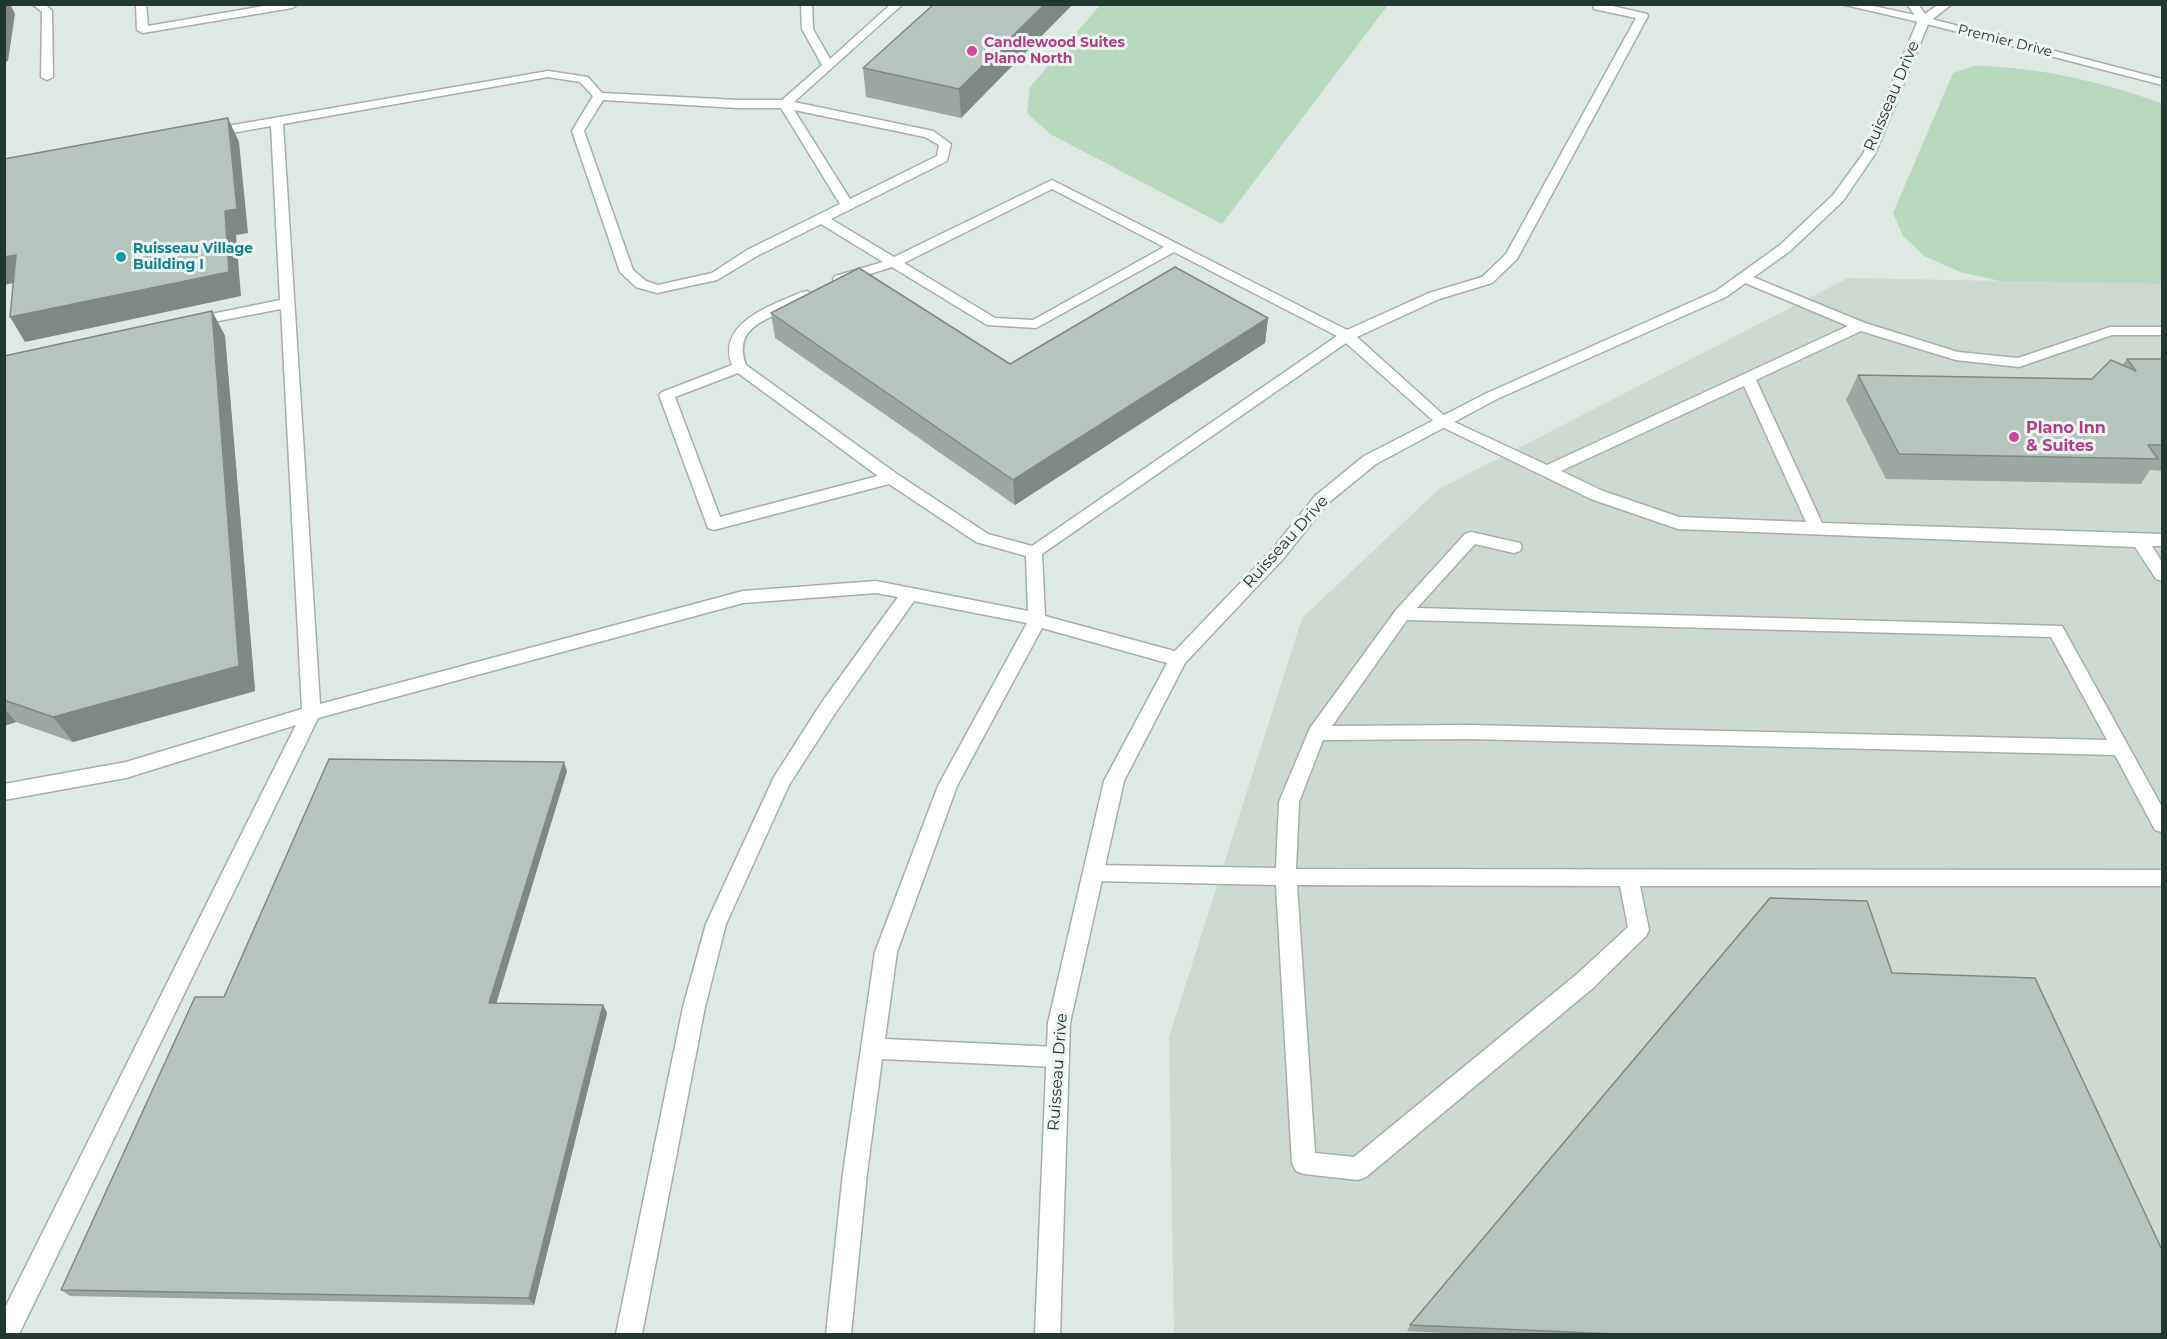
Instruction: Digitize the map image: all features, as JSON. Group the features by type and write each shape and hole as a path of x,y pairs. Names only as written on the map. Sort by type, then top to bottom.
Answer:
{"street":[{"path":"37,4 47,11 47,77"},
{"path":"141,4 143,30 299,4"},
{"path":"807,4 805,13 811,40 829,66"},
{"path":"785,104 898,4"},
{"path":"1599,4 1598,7 1643,16 1512,256 1487,280 1434,296 1347,336 1034,552 982,538 891,478 740,368 735,350 740,335 752,321 852,274 893,263 1052,184 1347,336 1443,422 1597,495 1678,524 2163,540"},
{"name":"Premier Drive","path":"1846,4 1924,20 2163,82"},
{"name":"Ruisseau Drive","path":"1912,4 1924,20"},
{"name":"Ruisseau Drive","path":"1047,1335 1059,1023 1114,781 1178,659 1277,555 1322,500 1370,460 1492,396 1721,294 1785,248 1838,198 1869,154 1924,20 1947,4"},
{"path":"195,136 548,74 584,79 599,96 738,104 785,104 929,134 945,144 943,158 752,253 717,276 657,289 641,284 627,272 578,131 599,96"},
{"path":"785,104 847,205"},
{"path":"6,1335 311,713 277,121"},
{"path":"820,218 992,322 1036,324 1173,247"},
{"path":"1743,278 1860,326 1956,356 2019,363 2110,331 2163,331"},
{"path":"174,325 288,303"},
{"path":"1548,471 1860,326"},
{"path":"740,368 667,395 714,524 891,478"},
{"path":"1748,378 1816,527"},
{"path":"1514,547 1471,538 1402,614 1317,733 1289,802 1286,877 1304,1163 1358,1169 1585,981 1639,930 1628,877"},
{"path":"2140,541 2163,575"},
{"path":"839,1335 855,1173 886,952 948,786 1037,621 1034,552"},
{"path":"4,792 126,770 311,713 743,597 876,587 1027,617 1178,659"},
{"path":"629,1335 694,1006 716,924 782,782 829,707 910,593"},
{"path":"1402,614 2056,631 2163,824"},
{"path":"1317,733 1469,732 2121,747"},
{"path":"1094,873 1286,877 2163,878"},
{"path":"873,1048 1057,1057"}],"shaded area":[{"path":"1848,278 2162,284 2162,1334 1174,1334 1169,1037 1302,618 1439,489"}],"green space":[{"path":"1101,4 1388,5 1222,224 1050,134 1027,113 1030,87"},
{"path":"1975,66 2023,69 2070,77 2116,88 2162,103 2162,284 2000,281 1960,272 1924,256 1903,236 1893,213 1953,73"}],"building":[{"path":"934,4 1045,4 959,89 863,68"},
{"name":"Ruisseau Village Building I","path":"228,118 237,209 225,211 229,272 10,317 16,255 4,257 4,159"},
{"path":"1175,267 1268,318 1013,480 771,313 859,268 1010,364"},
{"path":"212,311 239,666 53,717 4,700 4,356"},
{"name":"Plano Inn & Suites","path":"2127,359 2163,359 2163,445 2148,445 2158,459 1899,454 1858,375 2092,379 2111,360 2136,371"},
{"path":"329,759 564,762 489,1003 603,1005 529,1298 61,1290 195,997 224,997"},
{"path":"1770,898 1867,901 1892,973 2035,978 2163,1252 2163,1335 1637,1335 1410,1325"}],"place":[{"name":"Candlewood Suites Plano North","path":"972,51"},
{"name":"Ruisseau Village Building I","path":"121,257"},
{"name":"Plano Inn & Suites","path":"2014,437"}]}
